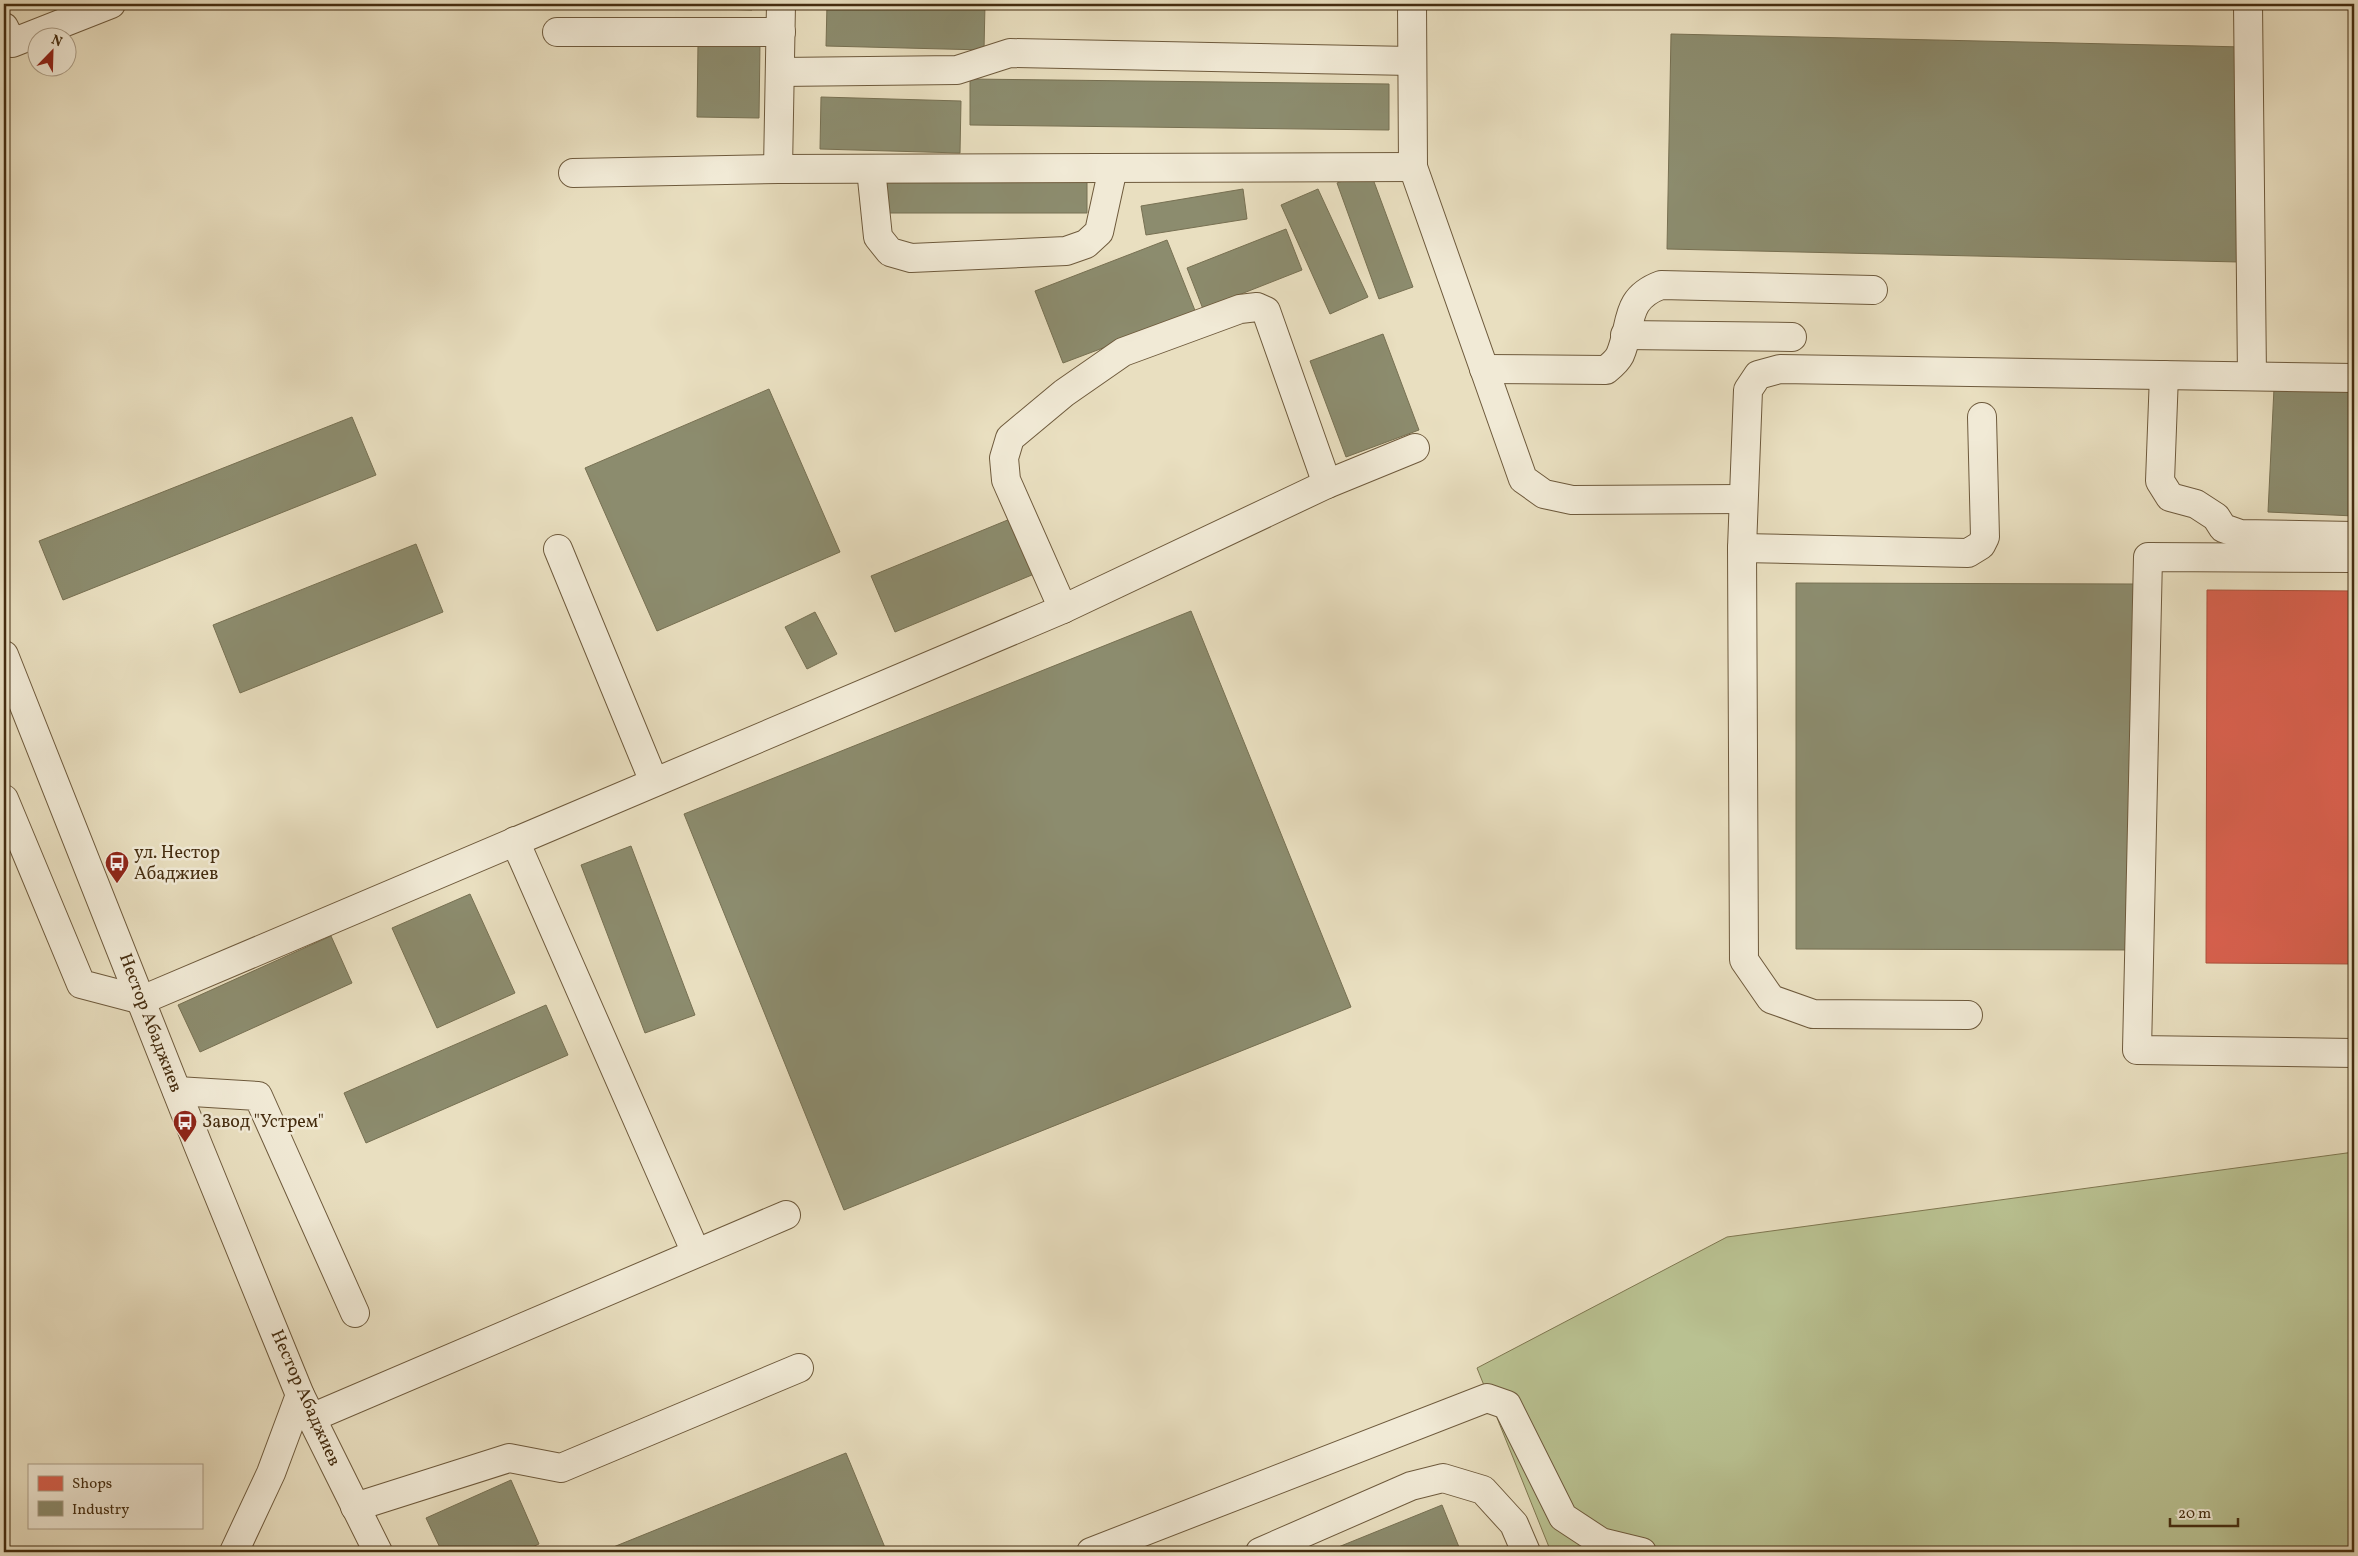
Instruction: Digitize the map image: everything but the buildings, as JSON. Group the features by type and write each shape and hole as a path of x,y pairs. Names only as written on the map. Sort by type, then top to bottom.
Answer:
{"street":[{"path":"4,27 12,43 111,4"},
{"path":"778,169 781,4"},
{"path":"1412,4 1413,167 1523,479 1544,494 1572,500 1742,499"},
{"path":"2248,4 2252,376"},
{"path":"557,32 780,32"},
{"path":"780,72 957,70 1010,53 1411,61"},
{"path":"573,173 871,168 1413,167"},
{"path":"871,168 878,238 890,252 911,258 1066,251 1086,244 1098,232 1114,168"},
{"path":"1484,369 1606,370 1619,357 1624,335 1637,301 1646,291 1661,285 1873,290"},
{"path":"1063,609 1006,480 1004,458 1010,438 1064,393 1123,352 1240,309 1257,307 1266,311 1327,484"},
{"path":"1624,335 1792,337"},
{"path":"1968,1015 1813,1014 1771,998 1744,960 1742,499 1748,390 1758,375 1780,369 2354,378"},
{"path":"2164,375 2160,481 2170,497 2196,504 2216,517 2223,528 2240,534 2354,536"},
{"path":"1742,548 1968,553 1981,545 1985,537 1982,417"},
{"path":"4,799 81,984 142,1000 1063,609 1327,484 1415,448"},
{"path":"558,549 654,782"},
{"path":"2354,558 2148,557 2137,1050 2354,1053"},
{"name":"Нестор Абаджиев","path":"4,655 177,1091 306,1406 378,1552"},
{"path":"515,841 696,1253"},
{"path":"177,1091 258,1096 355,1312"},
{"path":"234,1552 270,1472 306,1406 696,1253 786,1215"},
{"path":"355,1506 509,1458 561,1468 799,1368"},
{"path":"1091,1552 1487,1398 1507,1405 1563,1518 1601,1542 1642,1552"},
{"path":"1260,1552 1411,1486 1443,1478 1483,1490 1514,1524 1526,1552"}],"green space":[{"path":"2354,1152 2354,1552 1551,1552 1477,1368 1727,1237"}],"place":[{"name":"ул. Нестор Абаджиев","path":"117,884"},
{"name":"Завод \"Устрем\"","path":"185,1143"}]}
